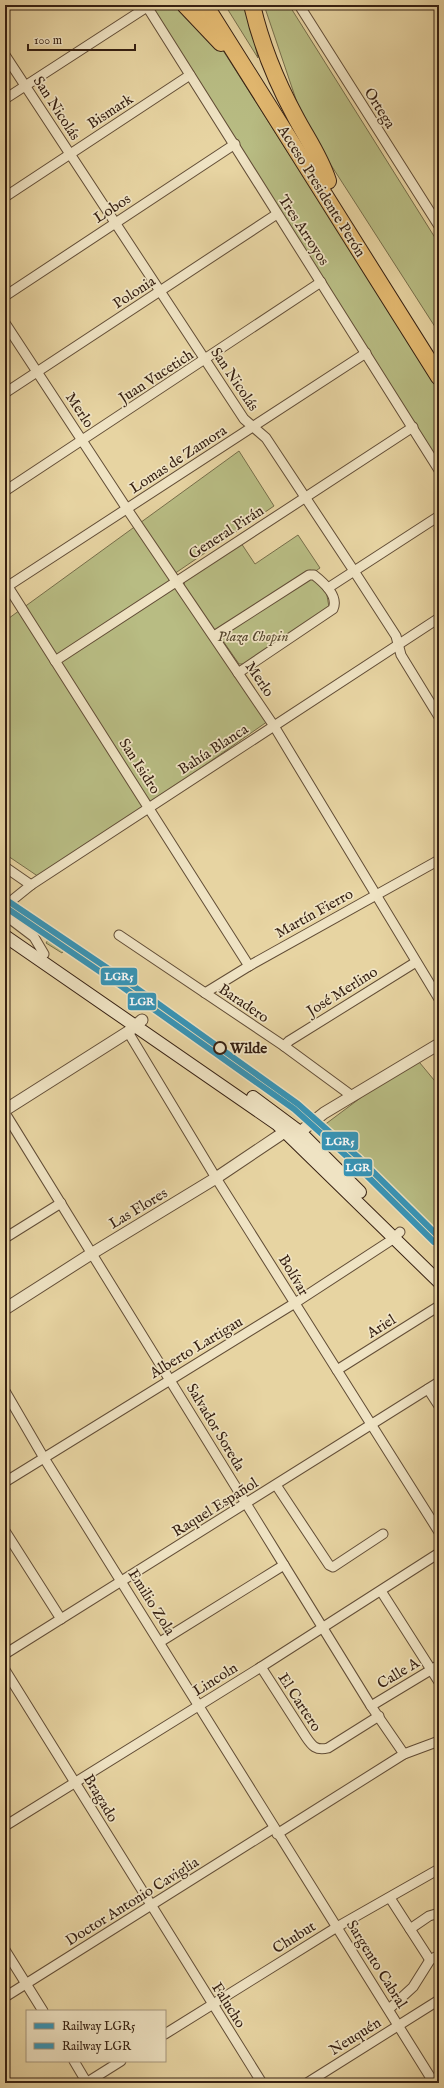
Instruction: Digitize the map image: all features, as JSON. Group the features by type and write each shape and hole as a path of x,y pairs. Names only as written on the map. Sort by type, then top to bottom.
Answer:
{"highway":[{"path":"185,5 222,44 246,80 272,111"},
{"name":"Acceso Presidente Perón","path":"205,5 439,377"},
{"name":"Acceso Presidente Perón","path":"216,5 439,358"},
{"path":"252,5 259,32 276,78 297,120 321,160 328,181"}],"main road":[{"path":"5,934 44,954 136,1026 283,1118 300,1132 398,1235 439,1282"},
{"path":"5,934 286,1131 398,1235 439,1270"}],"street":[{"name":"Ortega","path":"299,5 439,226"},
{"name":"Tres Arroyos","path":"146,6 235,144 277,214 439,470"},
{"path":"5,99 146,6"},
{"name":"San Nicolás","path":"5,55 244,419 266,438 354,571 396,636 401,655 439,716"},
{"name":"Bismark","path":"5,197 190,75"},
{"name":"Lobos","path":"5,296 235,144"},
{"name":"Polonia","path":"5,393 277,214"},
{"name":"Juan Vucetich","path":"5,491 321,282"},
{"name":"Merlo","path":"5,323 38,371 127,509 274,726 439,999"},
{"name":"Lomas de Zamora","path":"6,585 127,509 366,353"},
{"name":"General Pirán","path":"55,661 413,427"},
{"path":"328,588 439,516"},
{"path":"214,636 309,575 314,575 328,588 334,600 333,609 238,673"},
{"name":"San Isidro","path":"6,585 150,808 249,966"},
{"name":"Bahía Blanca","path":"5,906 31,885 399,646 439,618"},
{"name":"Martín Fierro","path":"205,993 249,966 439,860"},
{"path":"5,866 31,885"},
{"path":"5,915 34,938 44,954"},
{"name":"Baradero","path":"119,935 284,1046 352,1096"},
{"name":"José Merlino","path":"284,1046 289,1041 416,962"},
{"path":"5,1111 136,1026"},
{"name":"Bolívar","path":"136,1026 216,1178 439,1532"},
{"path":"300,1132 324,1113 439,1044"},
{"name":"Salvador Soreda","path":"5,1111 91,1254 170,1379 246,1504 372,1706 404,1754"},
{"name":"Las Flores","path":"5,1309 91,1254 280,1138 286,1131"},
{"path":"5,1238 61,1203"},
{"name":"Alberto Lartigau","path":"5,1482 295,1303 398,1235"},
{"name":"Ariel","path":"337,1370 439,1306"},
{"name":"Raquel Español","path":"5,1654 439,1382"},
{"path":"428,1389 439,1406"},
{"name":"Emilio Zola","path":"5,1391 44,1458 295,1860"},
{"path":"276,1485 329,1565 333,1567 383,1534"},
{"path":"5,1531 61,1619"},
{"name":"Lincoln","path":"5,1826 261,1667 439,1553"},
{"path":"160,1642 284,1565"},
{"path":"381,1591 435,1667 439,1682"},
{"name":"El Cartero","path":"261,1667 312,1746 318,1749 328,1748 379,1716"},
{"name":"Calle A","path":"372,1706 435,1667"},
{"name":"Bragado","path":"5,1670 173,1942"},
{"name":"Doctor Antonio Caviglia","path":"5,1997 150,1906 404,1754 439,1741"},
{"name":"Sargento Cabral","path":"295,1860 434,2083"},
{"name":"Chubut","path":"166,2033 337,1927 439,1869"},
{"path":"390,1898 430,1960"},
{"path":"410,1929 429,1916 439,1913"},
{"name":"Falucho","path":"173,1942 262,2083"},
{"path":"5,1950 42,2010"},
{"path":"389,2009 413,1986 430,1960 439,1954"},
{"name":"Neuquén","path":"307,2083 439,2000"},
{"path":"75,2062 87,2083 119,2062"}],"green space":[{"path":"151,5 183,5 224,52 439,390 439,462"},
{"path":"225,5 247,5 258,58"},
{"path":"264,5 289,5 439,244 439,333 304,123"},
{"path":"239,451 274,506 174,574 271,719 42,879 5,854 5,621"},
{"path":"298,535 320,568 314,572 310,570 216,630 213,629 184,585 185,580 241,543 255,564"},
{"name":"Plaza Chopin","path":"310,577 326,590 329,607 243,664 239,664 221,638 221,635"},
{"path":"52,934 68,944 62,953 46,943"},
{"path":"415,1057 439,1086 439,1232 323,1126"}],"rail line":[{"name":"LGR5","path":"5,899 125,980 298,1104 358,1157 439,1237"},
{"name":"LGR","path":"5,907 121,986 294,1109 353,1162 434,1242"}],"place":[{"name":"Wilde","path":"220,1048"}]}
